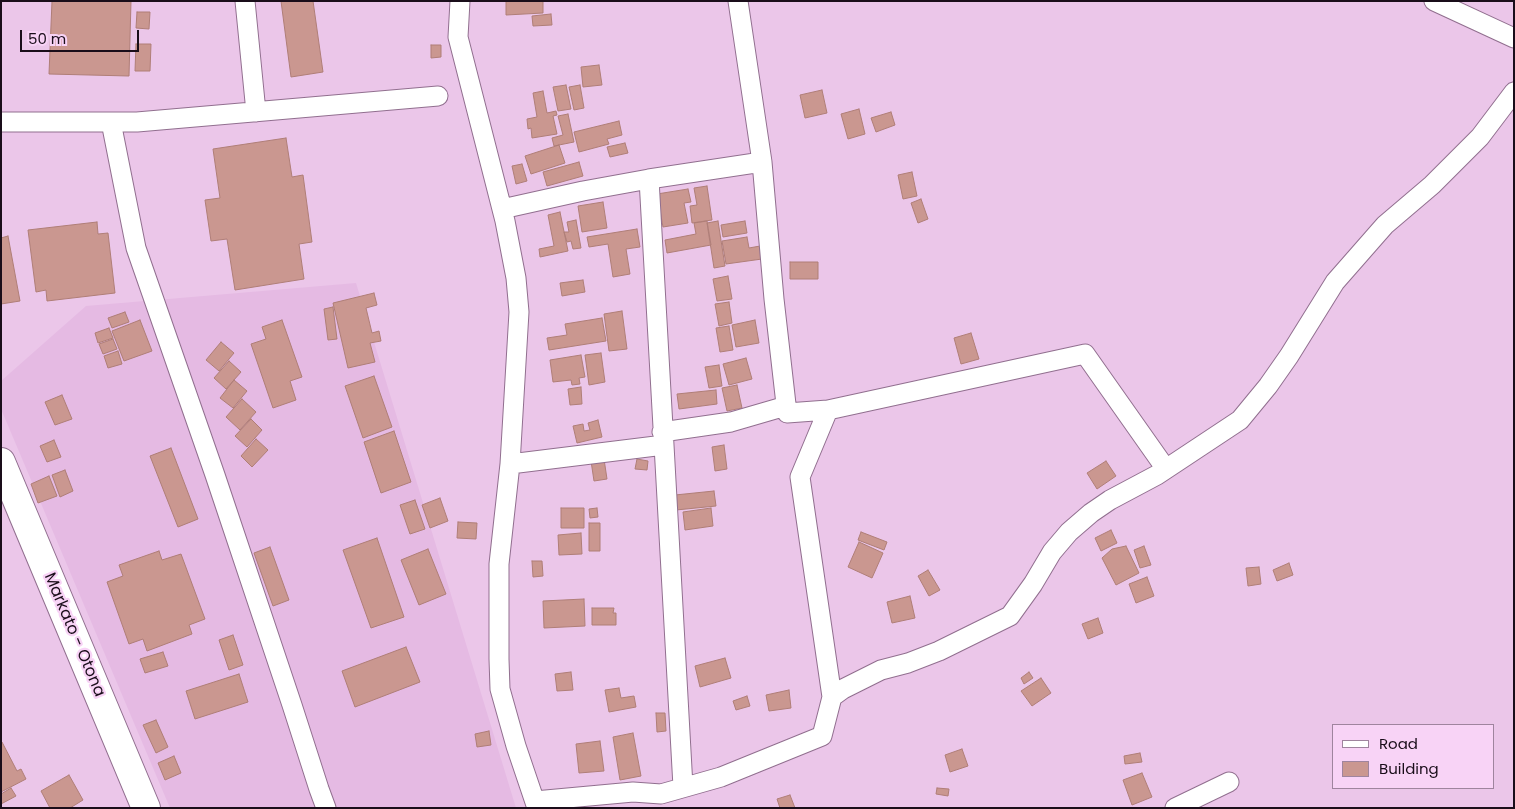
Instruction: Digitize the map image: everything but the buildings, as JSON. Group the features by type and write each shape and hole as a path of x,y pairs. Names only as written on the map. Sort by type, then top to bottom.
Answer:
{"main road":[{"name":"Markato - Otona","path":"1,462 146,808"}],"street":[{"path":"245,1 256,112"},
{"path":"460,1 458,37 502,209 516,278 518,312 510,464 499,564 500,689 516,746 536,805 633,792 661,794 721,777 822,736 832,697 800,477 828,410"},
{"path":"738,1 762,162 774,300 787,413 828,410 1086,354 1166,469"},
{"path":"1434,1 1514,38"},
{"path":"832,697 843,689 881,670 908,663 938,651 1010,616 1033,584 1052,552 1069,532 1091,513 1166,469 1240,420 1268,386 1289,356 1335,282 1385,225 1432,185 1480,137 1514,92"},
{"path":"1,122 137,122 438,96"},
{"path":"111,122 136,248 212,466 318,789 326,808"},
{"path":"502,209 649,179 762,162"},
{"path":"649,179 683,788"},
{"path":"510,464 663,439 786,406"},
{"path":"1175,808 1229,782"}],"shaded area":[{"path":"356,283 516,808 170,808 1,409 1,381 86,306"}]}
